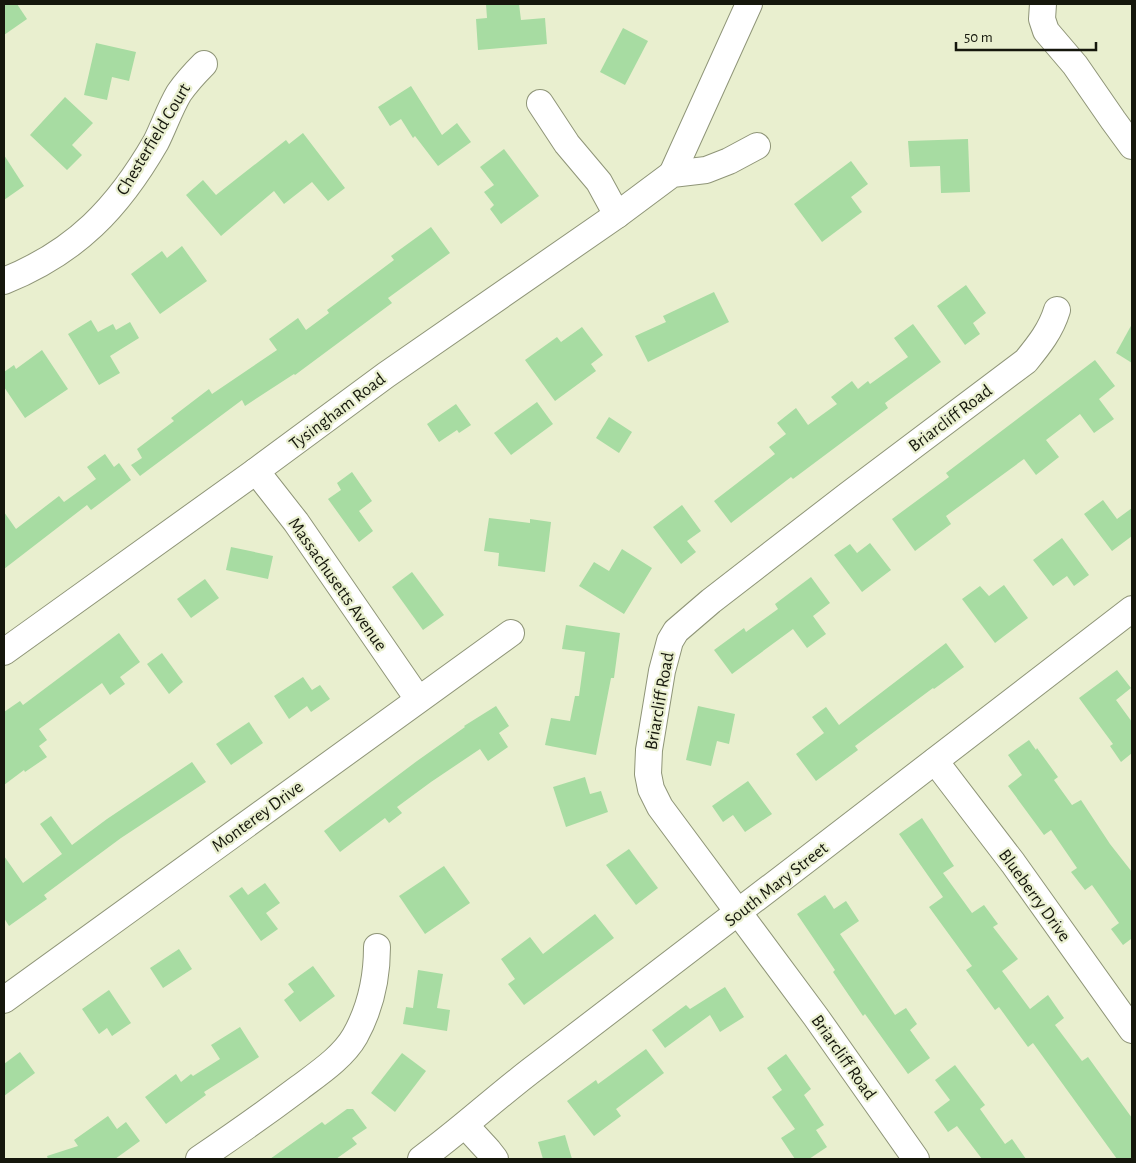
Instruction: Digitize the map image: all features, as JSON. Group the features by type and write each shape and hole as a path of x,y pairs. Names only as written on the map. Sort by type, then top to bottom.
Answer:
{"street":[{"path":"672,174 748,4"},
{"path":"1042,4 1042,19 1046,31 1075,65 1132,146"},
{"name":"Chesterfield Court","path":"4,281 51,258 73,244 99,221 132,181 157,140 179,94 192,76 204,64"},
{"path":"540,103 567,144 599,182 617,215"},
{"path":"672,174 706,170 729,161 757,146"},
{"name":"Tysingham Road","path":"4,652 386,375 617,215 672,174"},
{"name":"Briarcliff Road","path":"916,1159 816,1017 660,807 651,789 648,774 649,750 662,671 670,641 676,631 848,495 1026,360 1044,340 1057,310"},
{"name":"Massachusetts Avenue","path":"256,471 296,522 418,699"},
{"name":"South Mary Street","path":"421,1159 518,1080 739,913 1132,609"},
{"name":"Monterey Drive","path":"4,1000 511,632"},
{"name":"Blueberry Drive","path":"934,761 1013,863 1132,1030"},
{"path":"199,1159 249,1125 344,1052 355,1036 366,1013 374,983 377,947"},
{"path":"465,1125 484,1144 495,1159"}],"building":[{"path":"4,4 17,4 27,19 4,35"},
{"path":"486,4 519,4 521,20 545,18 547,44 478,50 476,19 487,18"},
{"path":"623,28 648,41 625,85 600,72"},
{"path":"96,43 136,52 129,81 112,77 107,100 84,95"},
{"path":"411,86 442,135 457,123 471,142 438,166 415,136 413,138 401,119 390,126 378,107"},
{"path":"65,97 93,123 72,145 82,155 67,170 30,135"},
{"path":"303,133 345,188 328,201 312,182 284,204 274,191 221,236 186,195 203,180 216,195 286,140 289,144"},
{"path":"968,139 970,192 941,193 940,166 910,167 908,141"},
{"path":"504,149 539,196 501,224 490,209 494,205 484,192 494,185 480,167"},
{"path":"4,155 24,186 4,200"},
{"path":"851,161 868,184 851,197 862,212 822,242 794,204"},
{"path":"431,227 450,253 388,298 392,303 295,375 245,406 242,400 140,476 131,465 142,458 137,449 174,421 171,418 209,389 212,394 277,350 269,339 298,318 306,330 329,313 327,310 394,260 391,256"},
{"path":"182,246 207,281 160,314 131,274 162,251 167,258"},
{"path":"966,285 986,313 973,323 980,334 965,345 937,306"},
{"path":"714,292 729,322 648,362 635,336 666,322 663,316"},
{"path":"91,320 98,332 113,324 116,330 130,322 139,338 110,356 120,373 99,385 68,334"},
{"path":"913,324 941,362 885,403 888,408 793,479 791,477 731,523 714,501 775,454 769,447 786,434 777,423 796,408 808,425 837,404 831,397 852,381 858,389 868,381 870,384 908,357 894,338"},
{"path":"1132,324 1132,363 1116,353"},
{"path":"582,327 603,355 591,364 596,371 555,401 525,360 557,337 561,342"},
{"path":"42,350 68,389 25,418 4,387 4,372 14,365 16,369"},
{"path":"1095,360 1115,386 1099,399 1114,419 1094,433 1080,414 1046,440 1059,457 1036,475 1024,459 946,516 951,524 915,551 892,519 949,477 946,473"},
{"path":"537,402 553,424 511,455 494,433"},
{"path":"456,404 471,425 459,433 457,430 439,442 427,424"},
{"path":"609,417 632,432 619,453 596,438"},
{"path":"105,454 114,467 119,463 131,480 91,510 87,505 4,569 4,512 16,529 59,496 64,502 96,479 87,467"},
{"path":"352,472 372,501 359,511 373,531 359,542 328,499 341,490 337,483"},
{"path":"1103,500 1117,519 1132,508 1132,536 1112,551 1084,514"},
{"path":"682,505 701,531 687,541 696,552 681,564 653,527"},
{"path":"489,518 530,523 530,519 551,522 545,572 498,566 499,553 484,551"},
{"path":"1062,538 1089,575 1074,586 1067,576 1053,586 1033,560"},
{"path":"870,543 891,570 862,592 834,555 850,544 857,553"},
{"path":"231,547 273,556 268,579 226,570"},
{"path":"622,549 652,568 624,614 579,586 594,562 609,571"},
{"path":"412,572 444,615 423,630 392,587"},
{"path":"811,577 830,603 813,616 826,634 807,648 793,629 732,674 714,650 744,628 746,632 778,609 775,604"},
{"path":"205,579 219,598 191,618 177,599"},
{"path":"1004,585 1028,618 995,643 962,599 980,586 989,596"},
{"path":"566,625 620,633 614,678 611,678 596,755 545,745 551,718 570,721 575,696 579,696 585,652 562,649"},
{"path":"119,633 140,662 120,677 125,684 110,695 102,683 39,729 47,740 39,746 47,757 25,772 24,770 4,785 4,712 20,701 23,705"},
{"path":"946,643 964,667 855,746 858,750 816,781 796,754 824,733 812,717 826,707 839,725"},
{"path":"162,653 183,682 169,694 147,664"},
{"path":"1117,670 1131,688 1116,700 1132,722 1132,753 1121,762 1110,746 1113,744 1079,698"},
{"path":"303,677 312,690 320,685 330,699 311,712 307,706 289,719 274,696"},
{"path":"496,706 509,726 499,733 508,747 488,761 480,749 397,807 402,813 389,823 385,818 340,852 324,831 464,726"},
{"path":"698,706 735,714 729,744 717,741 711,766 686,760"},
{"path":"249,722 263,743 231,765 216,744"},
{"path":"1029,740 1058,777 1054,780 1072,805 1081,800 1110,844 1132,872 1132,941 1131,939 1123,945 1111,929 1119,923 1092,885 1085,890 1071,872 1077,868 1051,830 1044,835 1008,786 1022,775 1008,755"},
{"path":"192,762 206,782 121,838 44,895 47,899 9,926 4,918 4,856 23,883 62,854 40,824 51,816 72,845"},
{"path":"585,777 590,794 601,791 608,812 566,827 553,787"},
{"path":"748,781 772,814 745,832 733,815 723,822 712,806"},
{"path":"922,818 954,866 943,873 972,913 984,905 998,924 993,927 1018,959 1002,971 1030,1009 1048,995 1064,1018 1055,1025 1082,1061 1088,1057 1132,1118 1132,1159 1117,1159 1033,1043 1028,1047 999,1007 995,1010 966,970 972,966 929,907 943,897 899,834"},
{"path":"629,849 658,888 636,905 606,865"},
{"path":"444,866 470,903 425,934 399,896"},
{"path":"265,883 280,903 266,913 278,929 261,941 229,896 242,887 248,895"},
{"path":"825,895 834,909 846,901 859,921 840,934 895,1015 906,1008 917,1024 910,1030 930,1058 908,1074 865,1014 863,1016 797,914"},
{"path":"595,914 614,938 524,1005 508,984 515,979 501,959 530,937 543,954"},
{"path":"179,949 192,969 163,988 150,968"},
{"path":"313,966 335,996 300,1022 284,1000 294,992 288,984"},
{"path":"418,970 443,974 437,1008 450,1010 447,1031 403,1024 406,1007 413,1008"},
{"path":"725,987 744,1017 720,1032 710,1015 665,1048 652,1030 686,1005 690,1009"},
{"path":"109,990 131,1023 112,1036 107,1028 99,1034 82,1009"},
{"path":"240,1027 259,1057 204,1092 206,1095 166,1124 145,1097 176,1074 181,1082 191,1074 193,1076 220,1059 211,1045"},
{"path":"646,1049 664,1073 616,1109 621,1116 594,1136 567,1101 596,1080 598,1084"},
{"path":"20,1052 35,1073 4,1096 4,1064"},
{"path":"402,1053 426,1071 395,1112 371,1093"},
{"path":"786,1054 811,1089 804,1095 824,1125 816,1130 827,1147 809,1159 795,1159 781,1138 795,1129 772,1097 782,1090 767,1068"},
{"path":"955,1065 985,1105 980,1109 1005,1144 1012,1139 1026,1159 982,1159 957,1126 948,1132 934,1112 950,1100 935,1080"},
{"path":"347,1109 353,1109 367,1128 352,1138 357,1144 336,1159 270,1159 322,1122 325,1125"},
{"path":"108,1116 117,1129 126,1122 140,1141 115,1159 48,1159 47,1156 78,1146 74,1140"},
{"path":"565,1135 572,1159 543,1159 538,1142"}]}
